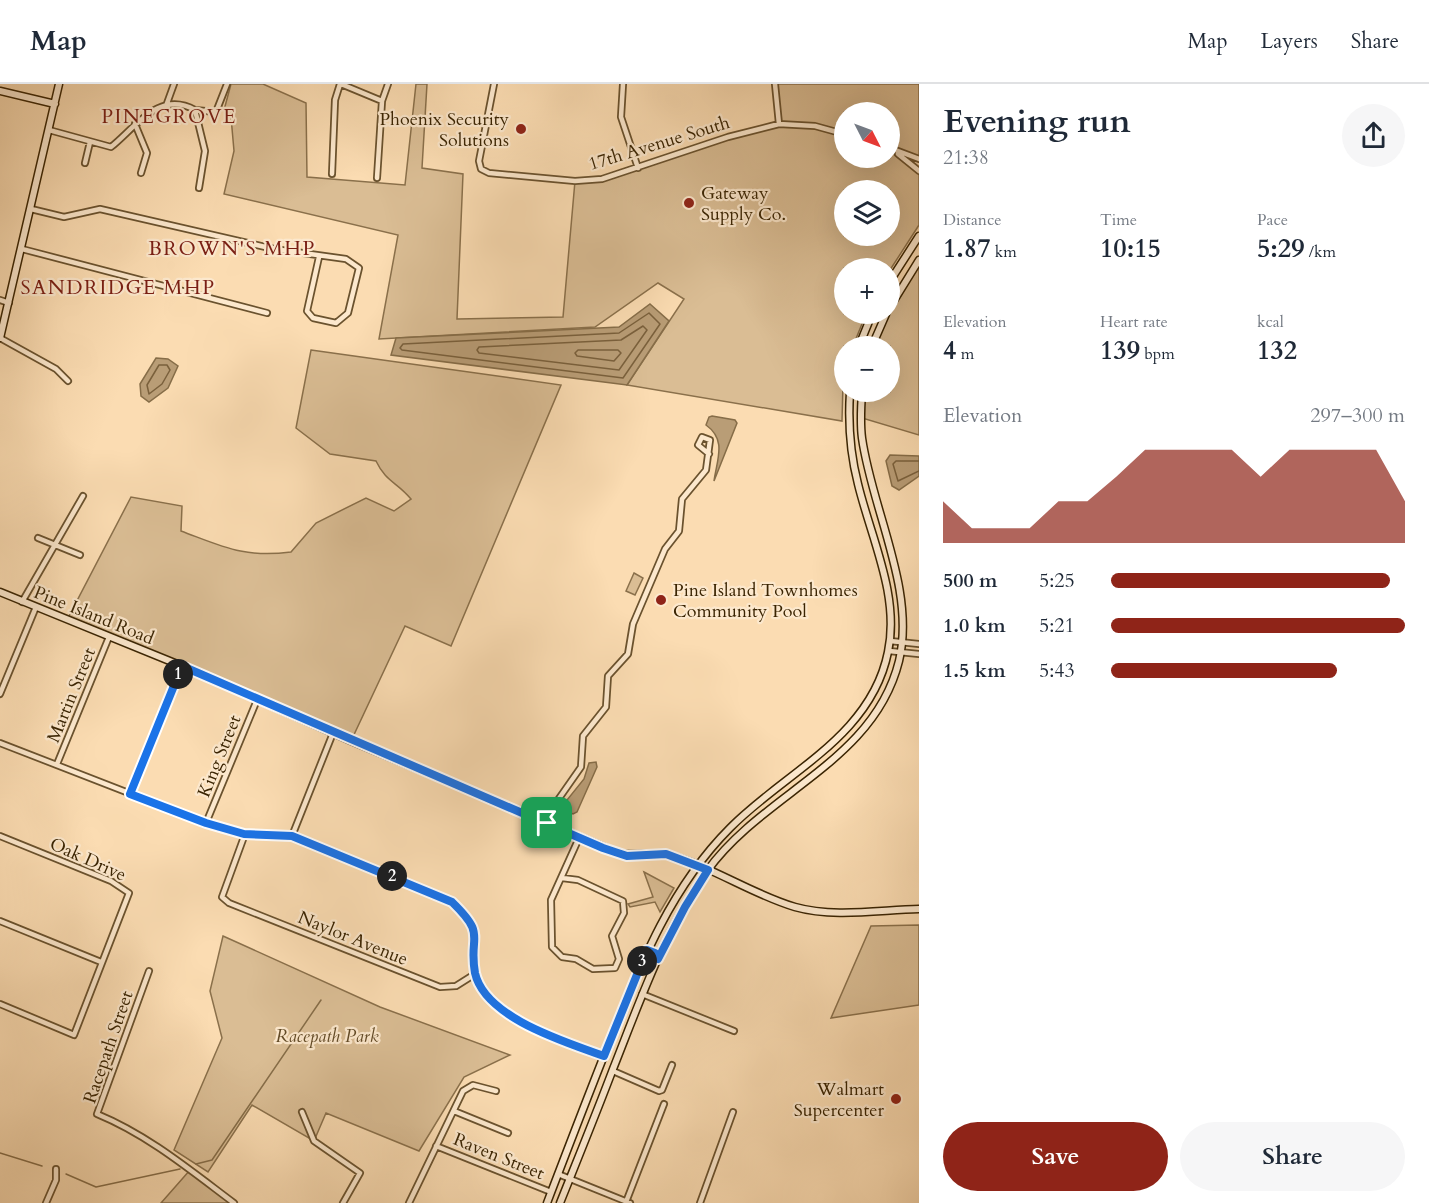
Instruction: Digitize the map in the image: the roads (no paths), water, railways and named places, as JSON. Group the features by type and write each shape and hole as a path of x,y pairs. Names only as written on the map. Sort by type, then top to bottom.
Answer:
{"main road":[{"path":"0,338 32,209 59,84"},
{"path":"0,91 55,104"},
{"path":"900,265 919,236"},
{"path":"900,291 919,260"},
{"path":"547,1203 647,950 697,866 747,812 842,735 856,720 876,689 889,651 892,624 887,589 857,482 849,440 850,402"},
{"path":"560,1203 642,994 685,907 708,870 745,830 861,735 882,707 894,678 902,642 901,597 862,438 862,402"},
{"name":"Pine Island Road","path":"0,592 182,666 618,854 666,854 784,903 807,910 837,912 919,909"},
{"path":"647,950 655,953 658,959"}],"street":[{"path":"166,106 174,84"},
{"path":"49,130 111,147 151,111 166,106 179,105 195,110 216,112 227,84"},
{"path":"332,174 335,100 340,84 382,101"},
{"path":"377,178 382,101 388,84"},
{"name":"17th Avenue South","path":"494,84 479,161 482,169 489,173 575,181 602,179 728,137 779,124 815,126 834,131"},
{"path":"624,84 621,117 638,168"},
{"path":"776,84 779,124"},
{"path":"195,110 205,151 199,188"},
{"path":"135,124 147,153 141,173"},
{"path":"85,163 90,142"},
{"path":"900,153 919,159"},
{"path":"900,155 919,171"},
{"path":"32,209 64,217 100,209 319,257 346,259 358,268 348,313 336,323 313,318 307,311 319,257"},
{"path":"22,249 267,313"},
{"path":"0,300 9,303"},
{"path":"0,338 56,369 68,381"},
{"path":"547,823 553,807 581,767 585,732 606,707 608,676 628,654 633,624 665,549 679,531 682,499 703,477 709,454"},
{"path":"22,602 83,496"},
{"path":"38,538 80,555"},
{"path":"0,694 36,607"},
{"name":"Martin Street","path":"57,764 110,637"},
{"path":"890,641 919,644"},
{"path":"889,651 919,654"},
{"path":"130,794 182,666"},
{"name":"King Street","path":"206,823 257,700"},
{"path":"292,836 333,733"},
{"path":"0,743 206,823 244,834 292,836 452,902 470,919 475,931 476,974 489,998 513,1020 604,1056"},
{"name":"Naylor Avenue","path":"244,834 222,897 230,903 440,987 456,986 476,974"},
{"name":"Oak Drive","path":"0,836 111,881 129,893 101,962"},
{"path":"562,878 578,880 623,901 624,913 612,936 619,959 615,968 593,969 581,961 562,957 555,953 552,947 549,912 551,900 579,838"},
{"path":"0,921 101,962 74,1035 0,1004"},
{"name":"Racepath Street","path":"149,971 97,1114 121,1124 172,1155 234,1203"},
{"path":"642,994 734,1031"},
{"path":"613,1071 659,1091 662,1090 672,1065"},
{"path":"411,1202 463,1092 470,1086 496,1091"},
{"path":"558,1174 628,1202 664,1104"},
{"path":"454,1111 508,1133"},
{"path":"302,1112 314,1141 360,1173 343,1203"},
{"path":"699,1203 733,1112"},
{"name":"Raven Street","path":"436,1146 551,1192"},
{"path":"46,1203 56,1180 56,1169"}],"water":[{"path":"650,304 669,321 627,385 391,355 396,338 619,327"},
{"path":"156,358 168,359 178,366 168,388 149,402 141,396 140,384"},
{"path":"709,417 735,420 737,423 714,481 719,444 717,437 706,425"},
{"path":"890,455 919,456 919,476 899,490 892,486 886,461"},
{"path":"596,762 597,767 577,812 573,814 562,809 584,779 589,763"}],"waterway":[{"path":"196,1164 212,1160 321,1000"},
{"path":"0,1153 42,1166"},
{"path":"66,1174 96,1187 180,1169"}],"place":[{"name":"Phoenix Security Solutions","path":"521,129"},
{"name":"Gateway Supply Co.","path":"689,203"},
{"name":"Pine Island Townhomes Community Pool","path":"661,600"},
{"name":"Walmart Supercenter","path":"896,1099"}],"district":[{"name":"PINEGROVE","path":"169,116"},
{"name":"BROWN'S MHP","path":"232,248"},
{"name":"SANDRIDGE MHP","path":"118,287"}],"park label":[{"name":"Racepath Park","path":"327,1036"}]}
